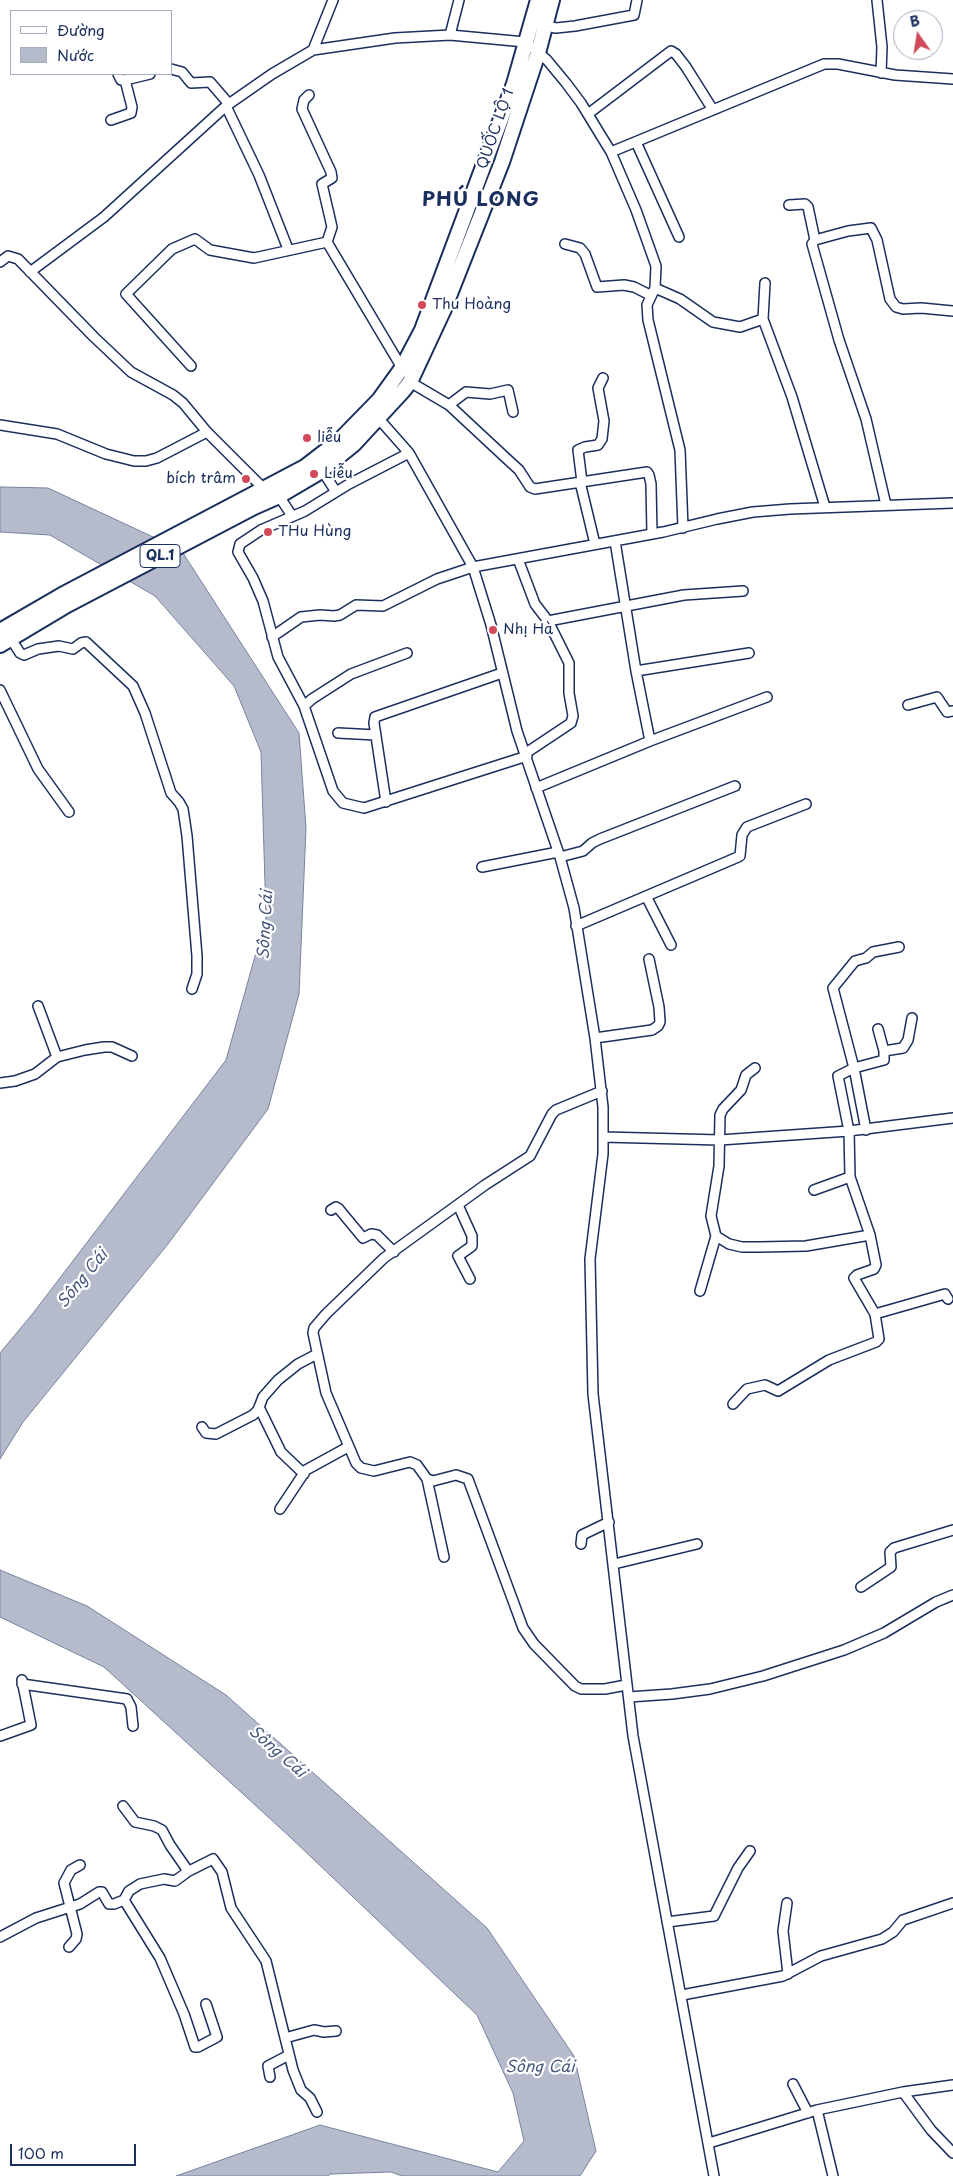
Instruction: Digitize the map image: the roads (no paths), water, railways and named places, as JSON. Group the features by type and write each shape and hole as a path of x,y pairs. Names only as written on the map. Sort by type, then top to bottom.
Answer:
{"highway":[{"name":"QUỐC LỘ 1","path":"250,502 263,488 305,468 340,440 379,400 402,368 422,330 466,215 514,84 538,0"},
{"name":"QUỐC LỘ 1","path":"250,502 279,496 322,470 354,444 379,419 410,382 444,309 495,180 538,53 552,0"},
{"name":"QL.1","path":"4,638 64,600 250,502"}],"street":[{"path":"313,50 333,0"},
{"path":"450,35 459,0"},
{"path":"546,26 556,28 575,26 634,15 637,0"},
{"path":"877,0 881,32 882,73"},
{"path":"30,272 104,218 228,105 272,74 313,50 396,38 450,35 525,42 566,83 611,152 653,258 657,272 653,292 646,305 680,450 683,528"},
{"path":"588,114 671,52 676,54 686,67 712,110"},
{"path":"611,152 824,64 838,64 882,73 953,79"},
{"path":"172,69 182,72 191,83 210,82 228,105 288,249"},
{"path":"111,120 131,113 132,107 121,77 140,75"},
{"path":"308,95 304,100 302,109 332,178 322,184 332,227 327,242 402,368"},
{"path":"636,142 679,237"},
{"path":"790,205 805,204 808,207 815,240 812,244 813,252 839,340 866,419 886,505"},
{"path":"815,240 871,228 877,240 890,299 896,307 903,309 921,308 953,311"},
{"path":"191,366 127,293 172,249 195,239 210,250 254,258 288,249 327,242"},
{"path":"565,244 580,248 585,254 597,286 606,288 624,285 680,299 713,322 737,326 763,319"},
{"path":"1,258 8,256 18,259 131,372 173,394 207,432 263,488"},
{"path":"765,283 763,319 792,398 825,507"},
{"path":"595,544 581,482 578,450 598,445 602,439 604,421 598,388 602,378"},
{"path":"410,382 449,405 519,470 530,487 539,489 646,472 651,480 652,534"},
{"path":"449,405 466,392 490,394 508,390 513,412"},
{"path":"379,419 408,453 474,567 518,731 559,854 574,908 602,1091 604,1137 590,1259 593,1394 633,1736 714,2176"},
{"path":"0,424 57,434 106,454 146,461 157,458 207,432"},
{"path":"408,453 242,541 238,549 263,601 278,657 304,706 333,791 343,803 364,808 526,754 571,723 573,716 569,693 569,663 548,621 535,604 518,559"},
{"path":"322,470 336,492"},
{"path":"279,496 292,516"},
{"path":"272,637 301,617 340,615 352,606 383,606 437,579 474,567 683,528 753,512 825,507 953,503"},
{"path":"615,541 636,671 650,741"},
{"path":"548,621 626,608 684,595 743,591"},
{"path":"4,638 24,655 38,649 59,646 73,649 86,642 133,686 145,713 171,793 183,809 197,956 197,974 192,990"},
{"path":"304,706 312,698 351,674 406,653"},
{"path":"636,671 749,653"},
{"path":"386,802 375,717 502,673"},
{"path":"0,690 38,769 69,812"},
{"path":"536,788 650,741 767,697"},
{"path":"908,705 937,697 947,712 953,711"},
{"path":"338,733 376,735"},
{"path":"482,867 583,851 600,839 735,786"},
{"path":"576,926 740,856 742,836 747,827 806,804"},
{"path":"646,896 672,945"},
{"path":"866,1130 854,1068 833,988 855,961 866,958 873,952 899,947"},
{"path":"595,1038 652,1030 658,1026 660,1022 659,1007 649,959"},
{"path":"38,1006 57,1057"},
{"path":"884,1051 903,1048 908,1040 912,1018"},
{"path":"733,1404 747,1389 765,1385 778,1391 829,1360 876,1342 879,1339 880,1334 874,1314 854,1278 876,1267 870,1235 850,1176 849,1132 838,1076 854,1068 884,1060 884,1051 878,1029"},
{"path":"0,1083 15,1081 35,1074 57,1057 104,1047 112,1047 132,1056"},
{"path":"700,1291 716,1236 711,1216 719,1166 721,1111 736,1097 746,1075 755,1068"},
{"path":"444,1557 427,1479 418,1464 410,1462 379,1470 361,1468 356,1463 326,1393 323,1373 317,1354 314,1328 384,1258 530,1156 552,1114 556,1110 602,1091"},
{"path":"604,1137 720,1140 849,1132 953,1118"},
{"path":"814,1190 850,1176"},
{"path":"458,1205 472,1236 472,1246 458,1256 470,1279"},
{"path":"331,1210 334,1207 339,1209 363,1238 371,1234 377,1235 394,1252"},
{"path":"716,1236 736,1246 760,1247 806,1246 870,1235"},
{"path":"874,1314 945,1294 948,1299"},
{"path":"202,1427 206,1433 218,1433 253,1415 263,1397 278,1380 298,1364 317,1354"},
{"path":"259,1407 281,1452 304,1474"},
{"path":"280,1509 304,1474 312,1466 348,1447"},
{"path":"427,1479 433,1480 456,1475 468,1479 523,1628 544,1656 575,1686 581,1689 604,1689 626,1685"},
{"path":"581,1544 582,1535 608,1522"},
{"path":"861,1586 891,1568 890,1552 894,1548 953,1530"},
{"path":"614,1564 697,1544"},
{"path":"629,1697 701,1690 763,1676 844,1650 884,1633 936,1602 953,1595"},
{"path":"0,1736 31,1725 22,1682 127,1699 132,1707 133,1726"},
{"path":"122,1806 135,1822 154,1826 162,1830 187,1872"},
{"path":"667,1922 714,1916 738,1868 750,1851"},
{"path":"0,1937 36,1918 72,1907 100,1892 111,1905 124,1900 129,1891 140,1884 164,1878 175,1881 187,1872 213,1859 222,1872 231,1908 266,1961 296,2082 301,2090 310,2098 317,2112"},
{"path":"69,1947 76,1939 77,1934 72,1907 64,1883 71,1870 80,1864"},
{"path":"124,1900 160,1958 184,2014 195,2047 217,2037 206,2004"},
{"path":"787,1903 783,1931 788,1974"},
{"path":"682,1995 788,1974 821,1956 889,1936 903,1920 953,1903"},
{"path":"285,2038 314,2030 336,2031"},
{"path":"270,2077 268,2066 289,2055"},
{"path":"793,2084 813,2112 832,2176"},
{"path":"709,2143 813,2112 903,2092 953,2085"},
{"path":"903,2092 931,2130 953,2153"}],"water":[{"name":"Sông Cái","path":"0,487 48,488 181,550 299,733 306,828 299,994 268,1109 168,1244 23,1422 0,1459 0,1353 34,1312 226,1060 266,917 261,752 234,686 155,596 50,535 0,532"},
{"name":"Sông Cái","path":"0,1570 87,1606 226,1695 487,1928 574,2056 596,2151 580,2176 402,2176 391,2172 331,2174 327,2176 176,2176 320,2125 498,2172 524,2141 513,2093 477,2015 289,1836 104,1667 0,1617"}],"place":[{"name":"Thu Hoàng","path":"422,305"},
{"name":"liễu","path":"307,438"},
{"name":"Liễu","path":"314,474"},
{"name":"bích trâm","path":"246,479"},
{"name":"THu Hùng","path":"268,532"},
{"name":"Nhị Hà","path":"493,630"}],"district":[{"name":"PHÚ LONG","path":"481,200"}]}
